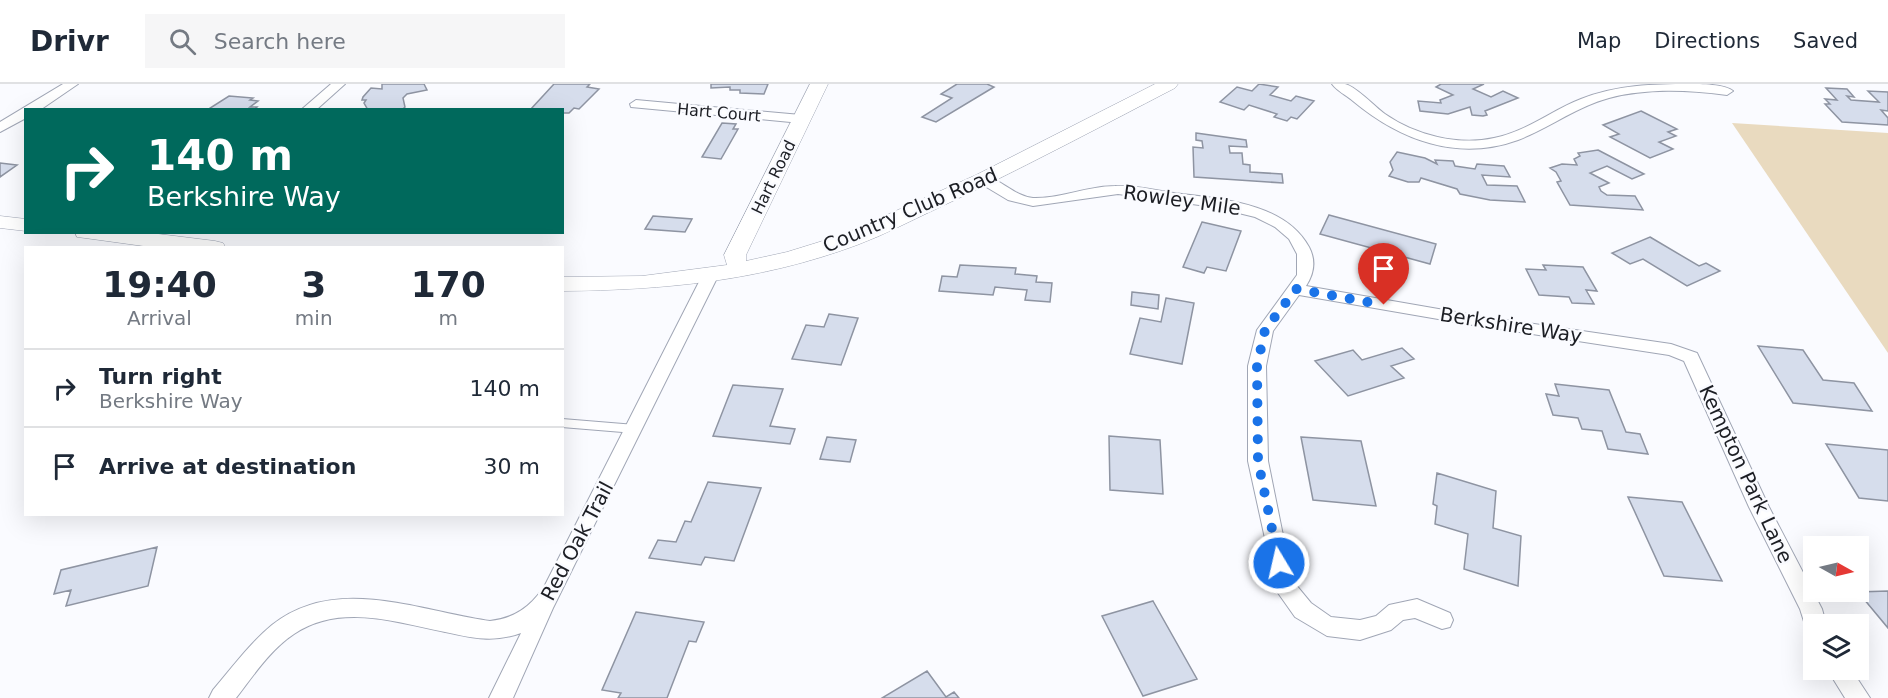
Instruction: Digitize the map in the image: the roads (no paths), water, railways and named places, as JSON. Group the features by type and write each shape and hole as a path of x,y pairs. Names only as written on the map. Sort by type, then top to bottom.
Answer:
{"main road":[{"name":"Hart Road","path":"741,270 735,261 735,255 819,84"},
{"name":"Country Club Road","path":"564,284 642,284 710,276 792,258 850,240 983,179 1169,84"},
{"path":"0,222 24,225"},
{"path":"118,234 152,236 204,246"}],"street":[{"path":"33,108 72,84"},
{"path":"309,108 339,84"},
{"path":"1338,84 1394,126 1427,138 1477,144 1496,143 1511,138 1588,101 1619,93 1684,86 1727,90"},
{"name":"Hart Court","path":"636,104 801,119"},
{"path":"0,128 24,113"},
{"name":"Rowley Mile","path":"983,179 1013,197 1032,202 1085,192 1113,190 1226,203 1245,208 1283,226 1296,238 1304,252 1305,275 1265,330 1257,366 1258,461 1276,543 1282,584 1303,610 1328,626 1360,630 1383,623 1396,612 1417,608 1442,620"},
{"name":"Red Oak Trail","path":"221,698 284,628 327,608 352,606 480,630 511,628 538,612 552,593 710,276"},
{"name":"Berkshire Way","path":"1296,289 1473,320 1671,350 1691,357"},
{"name":"Kempton Park Lane","path":"1691,357 1759,507 1812,614"},
{"path":"501,698 552,593"},
{"path":"1846,680 1858,698"}],"lane":[{"path":"564,423 634,429"}]}
